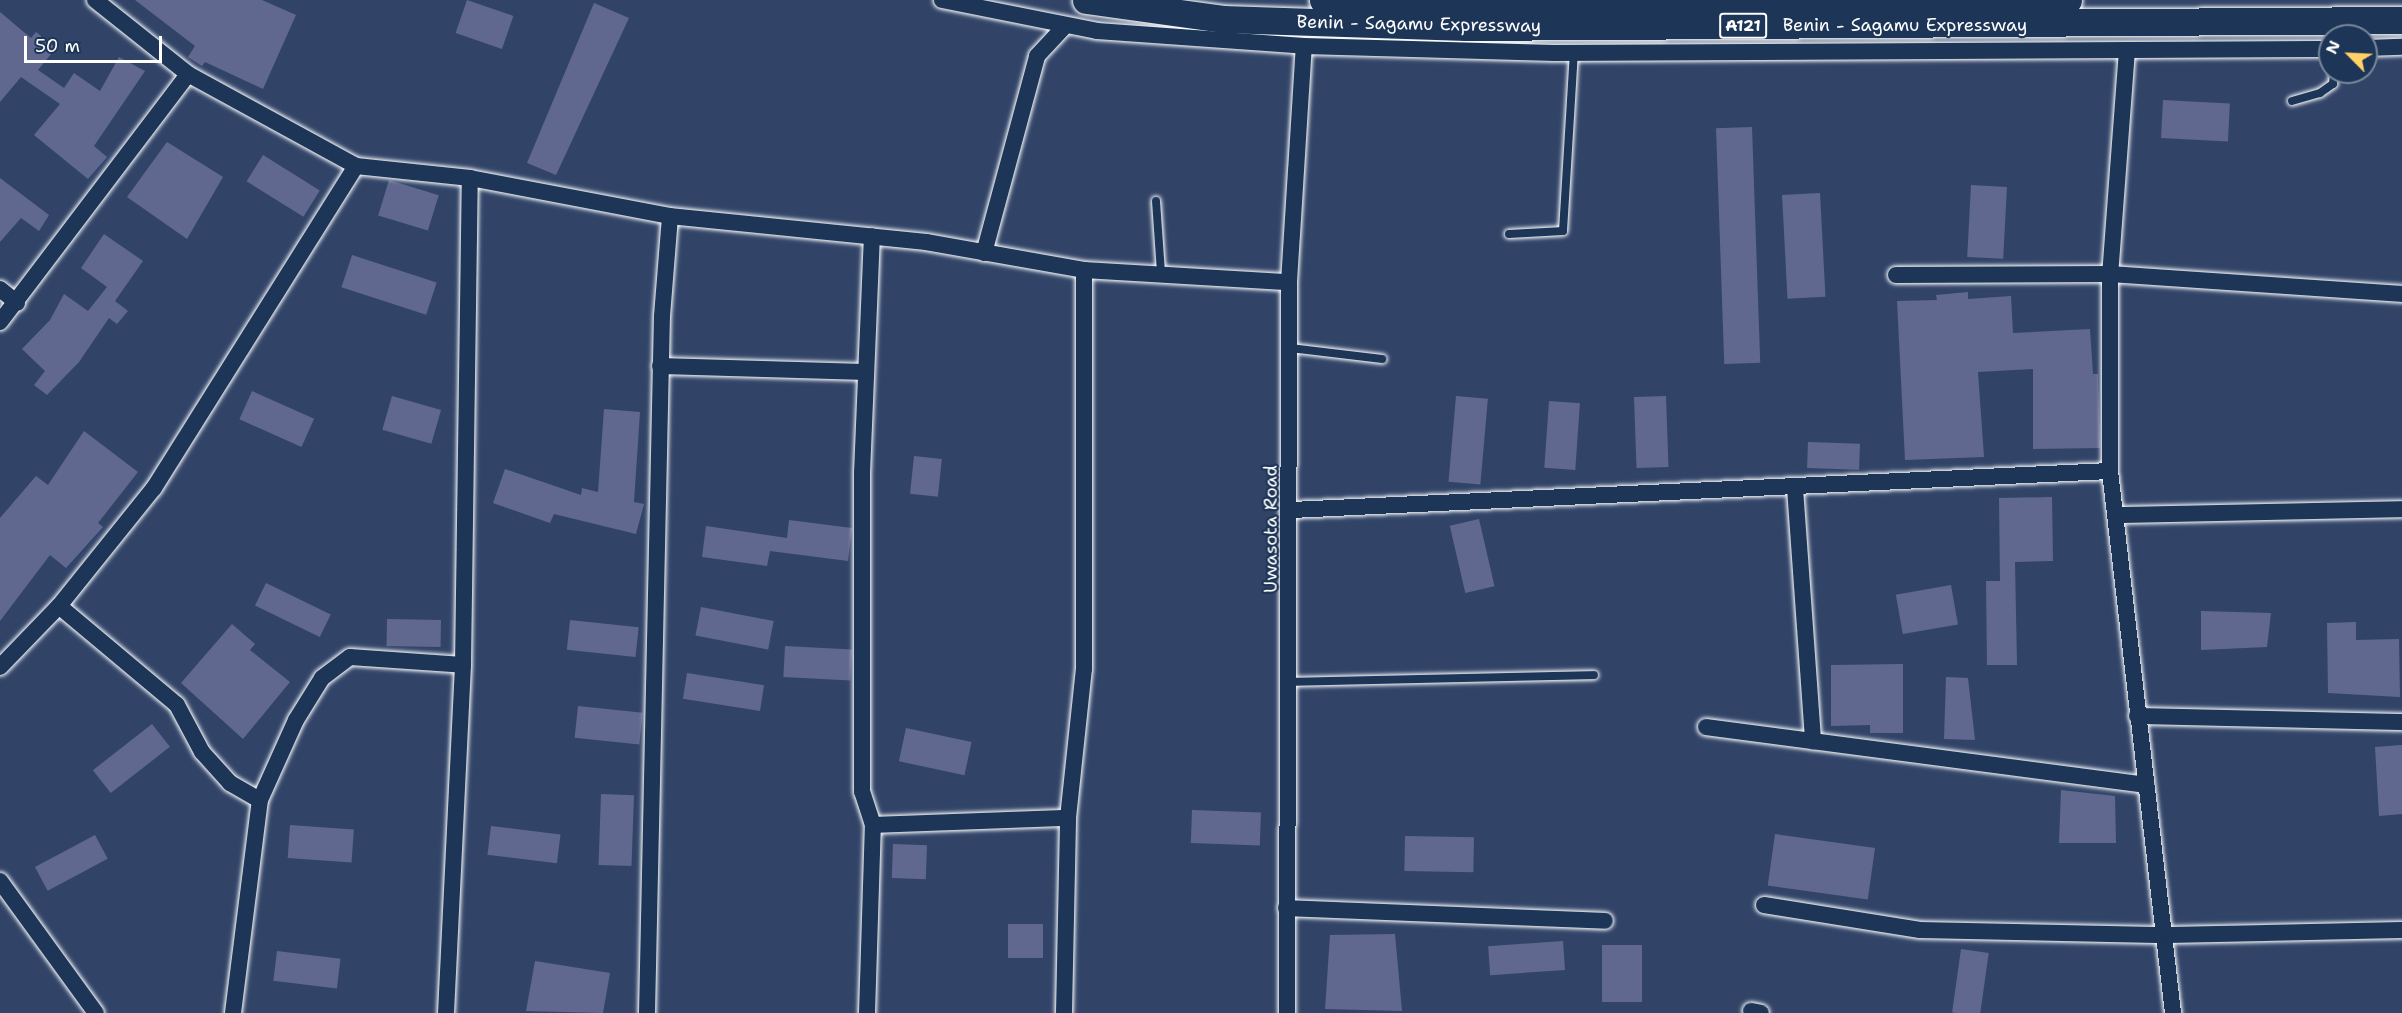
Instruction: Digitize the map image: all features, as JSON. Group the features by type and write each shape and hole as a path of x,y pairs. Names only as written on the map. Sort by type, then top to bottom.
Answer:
{"highway":[{"name":"Benin - Sagamu Expressway","path":"1086,0 1223,19 1466,27 2402,20"},
{"name":"A121","path":"1323,0 1516,3 2067,0"}],"street":[{"path":"94,0 188,74 356,166 470,178 670,216 872,236 1084,270 1161,272 1289,282"},
{"path":"942,0 1066,25 1304,46 1574,53 2318,49"},
{"path":"984,253 1037,56 1066,25"},
{"name":"Uwasota Road","path":"1287,1013 1286,908 1292,510 1289,282 1304,46"},
{"path":"2378,48 2402,47"},
{"path":"2127,50 2110,274 2110,471 2119,515 2137,716 2168,935 2173,1013"},
{"path":"0,322 17,303 188,74"},
{"path":"0,667 59,606 154,488 356,166"},
{"path":"446,1013 463,665 470,178"},
{"path":"647,1013 660,366 670,216"},
{"path":"867,1013 873,825 862,792 866,372 872,236"},
{"path":"1064,1013 1068,818 1084,669 1084,270"},
{"path":"1896,275 2110,274 2402,294"},
{"path":"0,289 17,303"},
{"path":"660,366 866,372"},
{"path":"1292,510 1795,488 2110,471"},
{"path":"1795,488 1813,741"},
{"path":"2119,515 2402,508"},
{"path":"59,606 177,705 202,752 230,783 260,800"},
{"path":"233,1013 260,800 296,720 322,678 350,657 463,665"},
{"path":"2137,716 2402,722"},
{"path":"1706,727 2146,785"},
{"path":"873,825 1068,818"},
{"path":"0,881 96,1013"},
{"path":"1764,905 1920,930 2168,935 2402,930"},
{"path":"1286,908 1605,921"}],"lane":[{"path":"1509,234 1563,231 1574,53"},
{"path":"2292,101 2320,93 2333,84"},
{"path":"1156,201 1161,272"},
{"path":"1290,348 1382,359"},
{"path":"1289,682 1594,675"}],"building":[{"path":"135,0 262,0 296,15 263,89 205,62 202,66 188,57 195,46"},
{"path":"467,0 513,16 502,49 456,33"},
{"path":"594,3 629,18 556,175 527,163"},
{"path":"0,12 31,38 36,32 56,48 38,70 64,88 74,73 100,91 119,57 145,71 94,146 107,157 88,179 34,135 60,104 21,77 0,102"},
{"path":"2163,100 2230,104 2228,141 2161,138"},
{"path":"1752,127 1760,363 1724,364 1716,128"},
{"path":"167,142 223,177 187,239 127,197"},
{"path":"263,155 320,191 303,217 247,181"},
{"path":"0,178 49,215 39,231 21,218 0,242"},
{"path":"389,180 439,195 428,231 378,215"},
{"path":"1971,185 2007,187 2003,259 1967,257"},
{"path":"1820,193 1825,297 1787,299 1782,195"},
{"path":"104,234 143,261 115,301 128,311 117,324 109,318 79,362 47,395 34,385 45,371 22,349 50,320 64,294 88,311 107,287 81,268"},
{"path":"352,255 437,283 426,315 341,287"},
{"path":"1968,292 1968,299 2011,296 2013,333 2090,329 2093,374 2098,374 2100,448 2033,449 2033,369 1978,372 1984,457 1905,460 1897,301 1937,300 1936,295"},
{"path":"252,391 314,419 302,447 239,419"},
{"path":"392,396 441,410 431,444 382,430"},
{"path":"1456,396 1488,399 1480,484 1449,482"},
{"path":"1666,396 1668,467 1636,468 1634,397"},
{"path":"1549,401 1580,403 1575,470 1544,468"},
{"path":"604,409 640,412 634,502 644,504 636,534 554,514 550,523 493,503 505,469 581,495 582,488 598,492"},
{"path":"84,431 138,472 98,523 103,527 66,568 50,555 0,621 0,518 36,476 48,485"},
{"path":"1808,442 1860,444 1859,470 1807,468"},
{"path":"914,456 942,459 938,497 910,494"},
{"path":"2052,497 2053,561 2015,562 2017,665 1987,665 1986,581 2000,581 1999,498"},
{"path":"1479,519 1495,586 1465,593 1450,526"},
{"path":"789,520 852,528 848,561 770,551 767,566 702,557 706,526 787,538"},
{"path":"266,583 331,615 320,637 255,605"},
{"path":"1951,585 1958,624 1903,634 1896,595"},
{"path":"701,607 774,621 768,650 695,635"},
{"path":"2201,611 2271,613 2267,647 2201,650"},
{"path":"387,619 441,620 441,647 387,646"},
{"path":"570,620 639,627 635,657 567,650"},
{"path":"2356,622 2356,640 2399,639 2400,697 2328,693 2327,623"},
{"path":"232,624 255,644 250,650 290,682 243,739 181,683"},
{"path":"785,646 852,650 850,680 783,677"},
{"path":"1903,664 1903,733 1870,733 1870,725 1831,726 1831,665"},
{"path":"687,673 764,685 760,711 683,699"},
{"path":"1946,677 1968,678 1975,740 1944,739"},
{"path":"578,706 643,713 639,745 575,738"},
{"path":"152,724 170,747 111,793 93,770"},
{"path":"906,728 972,742 964,775 899,761"},
{"path":"2402,745 2402,814 2379,816 2375,747"},
{"path":"2061,790 2115,796 2116,843 2059,843"},
{"path":"601,794 634,795 632,866 599,865"},
{"path":"1192,810 1261,812 1260,845 1191,843"},
{"path":"290,825 354,829 352,862 288,858"},
{"path":"491,826 560,835 557,863 487,855"},
{"path":"1775,834 1875,848 1868,900 1768,885"},
{"path":"95,835 108,859 48,891 35,867"},
{"path":"1405,836 1474,837 1473,872 1404,871"},
{"path":"893,844 927,845 926,879 892,878"},
{"path":"1008,924 1043,924 1043,958 1008,958"},
{"path":"1395,934 1402,1011 1325,1009 1330,935"},
{"path":"1563,941 1565,970 1490,975 1488,946"},
{"path":"1602,945 1642,945 1642,1002 1602,1002"},
{"path":"1961,949 1989,953 1980,1013 1952,1012"},
{"path":"277,951 341,959 337,989 273,981"},
{"path":"535,961 610,973 603,1013 526,1011"}]}
